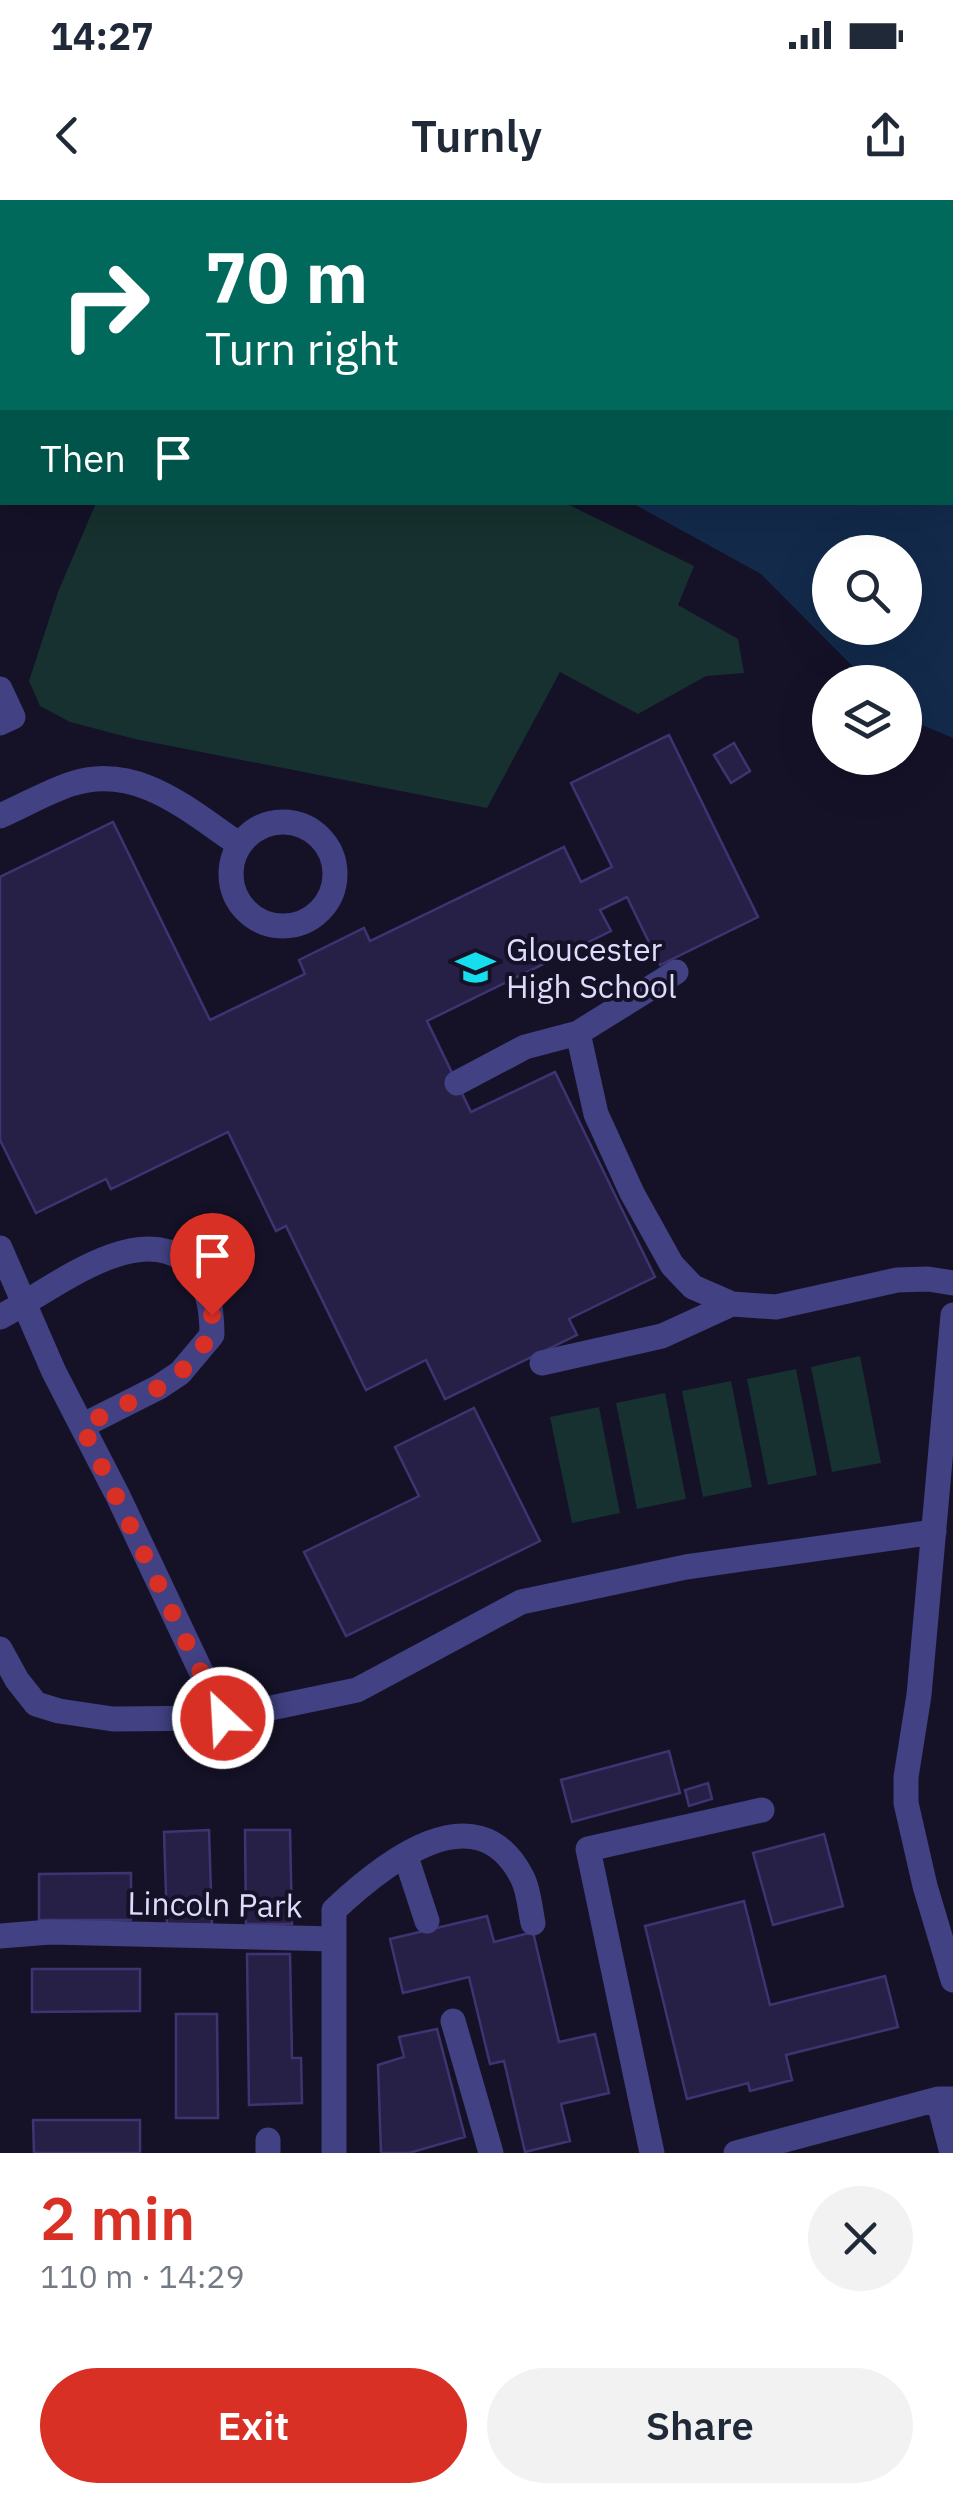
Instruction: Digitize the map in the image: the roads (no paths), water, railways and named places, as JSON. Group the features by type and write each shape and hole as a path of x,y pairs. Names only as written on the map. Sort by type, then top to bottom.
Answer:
{"street":[{"path":"0,689 13,717 0,724"},
{"path":"0,816 70,784 122,779 160,791 240,845"},
{"path":"293,822 312,830 326,844 334,863 335,883 327,902 312,917 294,924 273,924 255,917 240,903 232,884 232,864 240,845 254,831 273,823 293,822"},
{"path":"457,1083 525,1048 578,1033 676,972"},
{"path":"578,1033 596,1114 632,1193 672,1265 693,1288 732,1304 776,1307 897,1280 928,1279 953,1284"},
{"path":"0,1248 54,1372 223,1718"},
{"path":"0,1317 108,1258 149,1248 174,1253 192,1266 205,1286 212,1335 180,1373 82,1426"},
{"path":"542,1363 662,1336 732,1304"},
{"path":"953,1314 920,1695 906,1777 906,1803 925,1886 953,1980"},
{"path":"0,1649 36,1704 113,1720 223,1718 357,1690 521,1602 686,1567 934,1532"},
{"path":"652,2153 588,1849 762,1810"},
{"path":"334,1939 334,1910 366,1879 453,1834 484,1838 505,1851 524,1880 534,1923"},
{"path":"406,1856 427,1921"},
{"name":"Lincoln Park","path":"0,1936 50,1932 334,1939 334,2153"},
{"path":"454,2021 491,2153"},
{"path":"736,2153 945,2099 952,2153"}],"water":[{"path":"636,505 953,505 953,738 922,725 922,665 851,665 831,645 922,645 922,535 812,535 812,625 761,574"}],"place":[{"name":"Gloucester High School","path":"476,967"}]}
